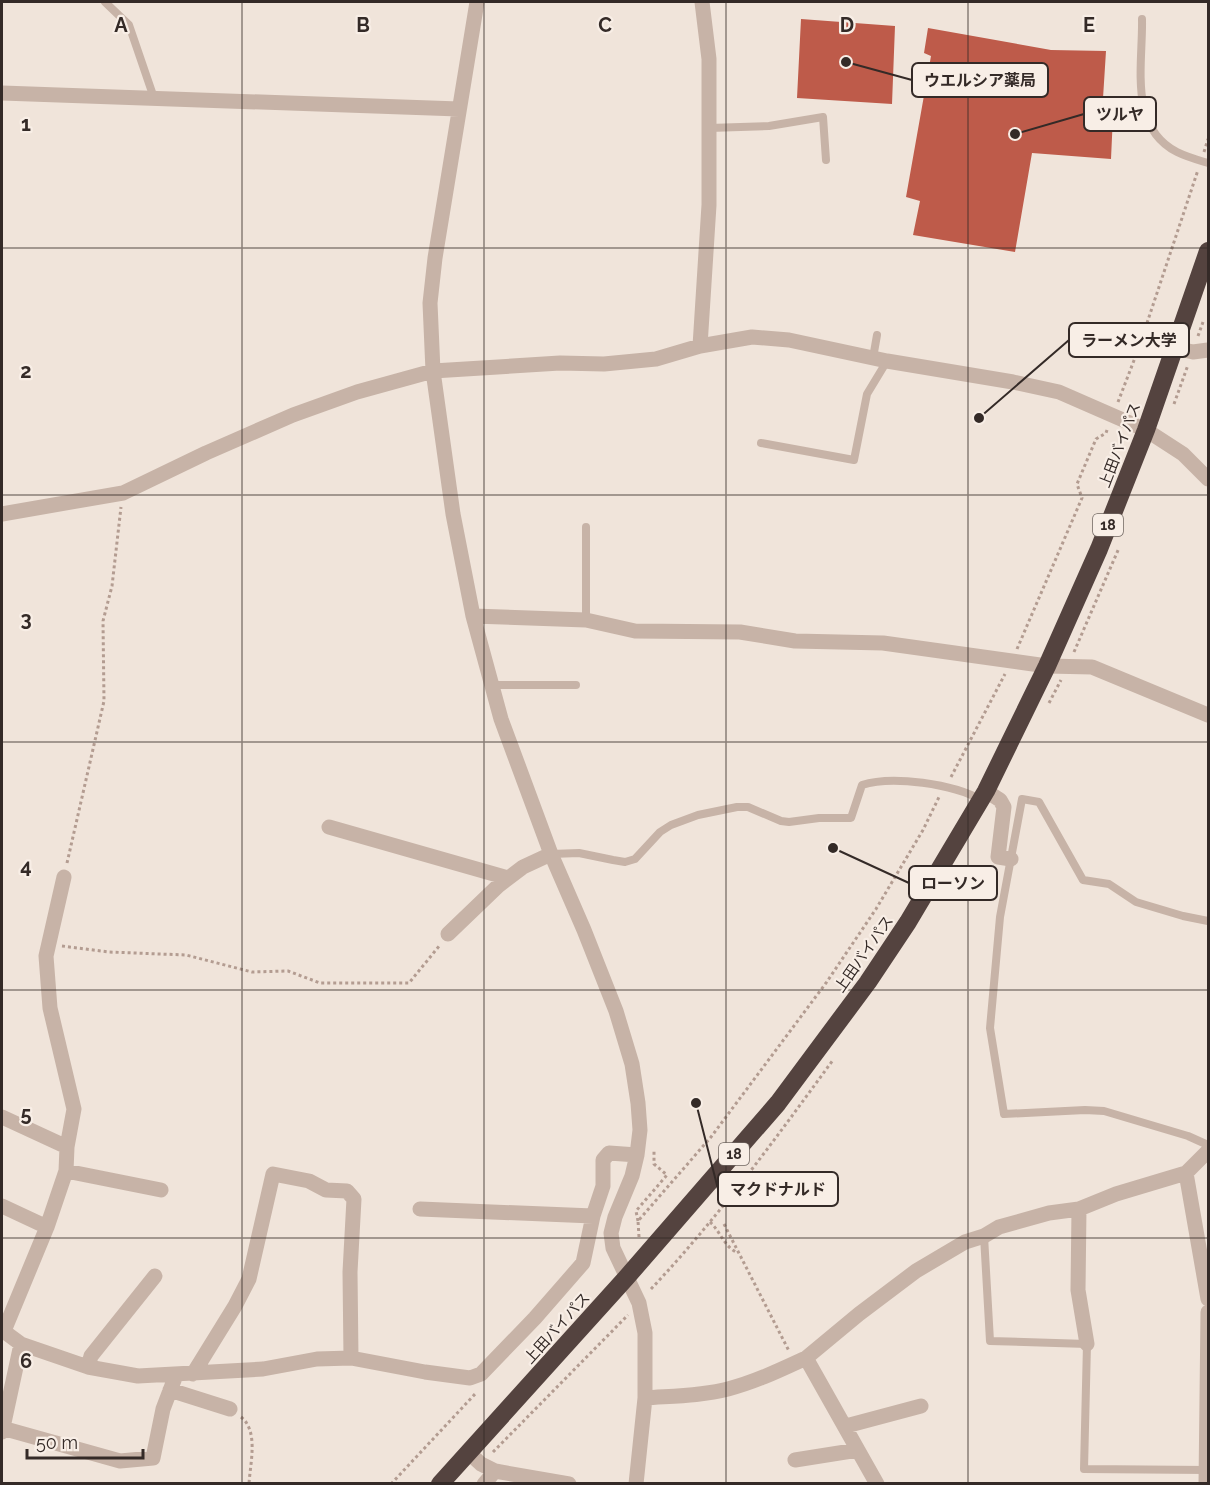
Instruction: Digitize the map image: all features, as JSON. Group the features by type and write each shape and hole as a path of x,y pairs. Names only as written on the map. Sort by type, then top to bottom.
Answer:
{"highway":[{"name":"上田バイパス","path":"440,1484 482,1463 626,1278 778,1102 824,1042 908,922 984,796 1047,666 1099,549 1146,430 1209,251"}],"street":[{"path":"477,2 435,258 430,303 433,370 453,514 473,616 501,719 551,854 616,1011 628,1050 638,1103 640,1130 637,1155 632,1176 611,1233 613,1248 643,1315 645,1333 645,1398 636,1484"},
{"path":"700,346 709,205 709,59 702,2"},
{"path":"2,93 459,109"},
{"path":"2,514 123,492 293,415 357,392 433,370 560,363 604,364 656,359 700,346 752,337 789,340 880,360 1059,392 1146,430 1183,454 1209,479"},
{"path":"1175,348 1193,352 1209,350"},
{"path":"473,616 586,620 635,631 740,632 795,641 883,643 1011,662 1092,667 1209,715"},
{"path":"984,796 1000,800 1004,807 998,857 1011,859"},
{"path":"328,827 508,879"},
{"path":"448,934 498,886 523,867 551,854"},
{"path":"64,877 46,956 50,1008 74,1108 67,1147 66,1172 47,1227 3,1331 21,1344 88,1367 138,1376 263,1369 317,1359 351,1358 470,1378 481,1374 535,1318 583,1263 593,1216 603,1186 603,1160 609,1153 637,1155"},
{"path":"2,1117 67,1147"},
{"path":"645,1398 726,1389 758,1379 800,1361 916,1271 964,1242 984,1236 999,1227 1049,1212 1079,1209 1116,1194 1186,1173 1209,1151"},
{"path":"66,1172 161,1190"},
{"path":"1186,1173 1209,1299"},
{"path":"193,1374 249,1279 273,1174 309,1181 326,1190 347,1191 354,1199 350,1272 351,1358"},
{"path":"2,1206 47,1227"},
{"path":"420,1209 593,1216"},
{"path":"1079,1209 1078,1290 1087,1344"},
{"path":"88,1367 91,1356 155,1276"},
{"path":"1206,1477 1209,1312"},
{"path":"21,1344 2,1424 120,1461 153,1458 163,1409 176,1374"},
{"path":"800,1361 846,1426 877,1484"},
{"path":"170,1390 230,1409"},
{"path":"846,1426 921,1406"},
{"path":"795,1460 858,1450"},
{"path":"484,1484 482,1463 569,1484"}],"lane":[{"path":"105,2 129,25 154,98"},
{"path":"1142,19 1142,103 1151,128 1157,137 1178,153 1205,162"},
{"path":"709,128 769,126 823,117 826,160"},
{"path":"761,443 854,460 867,394 880,360 878,334"},
{"path":"586,528 586,620"},
{"path":"492,685 576,685"},
{"path":"551,854 579,853 625,862 635,859 660,832 671,825 698,815 737,807 754,809 781,821 789,822 819,818 851,818 862,785 868,783 898,781 944,787 984,796"},
{"path":"1209,921 1136,902 1109,884 1083,880 1039,802 1022,799 1000,917 990,1028 1004,1114 1104,1111 1188,1136 1209,1145"},
{"path":"984,1236 990,1341 1087,1344 1083,1469 1206,1477"}],"path":[{"path":"638,1221 711,1137 826,983 876,909 957,767 1011,662 1082,498 1077,484 1096,438 1106,433 1138,350 1205,162 1209,139"},
{"path":"64,877 105,701 103,621 112,586 123,492"},
{"path":"49,944 109,952 186,955 252,972 288,971 320,983 409,983 448,934"},
{"path":"639,1243 636,1211 667,1175 654,1164 654,1148"},
{"path":"710,1222 729,1248 736,1252"},
{"path":"724,1224 735,1243 736,1252 800,1361"},
{"path":"482,1463 629,1314"},
{"path":"230,1409 247,1422 251,1435 249,1484"}],"building":[{"path":"801,19 895,26 892,104 797,98"},
{"path":"928,28 1051,50 1106,51 1102,114 1113,115 1111,159 1032,153 1015,252 913,235 920,201 906,197 931,56 924,53"}],"place":[{"name":"ウエルシア薬局","path":"846,62"},
{"name":"ツルヤ","path":"1015,134"},
{"name":"ラーメン大学","path":"979,418"},
{"name":"ローソン","path":"833,848"},
{"name":"マクドナルド","path":"696,1103"}]}
